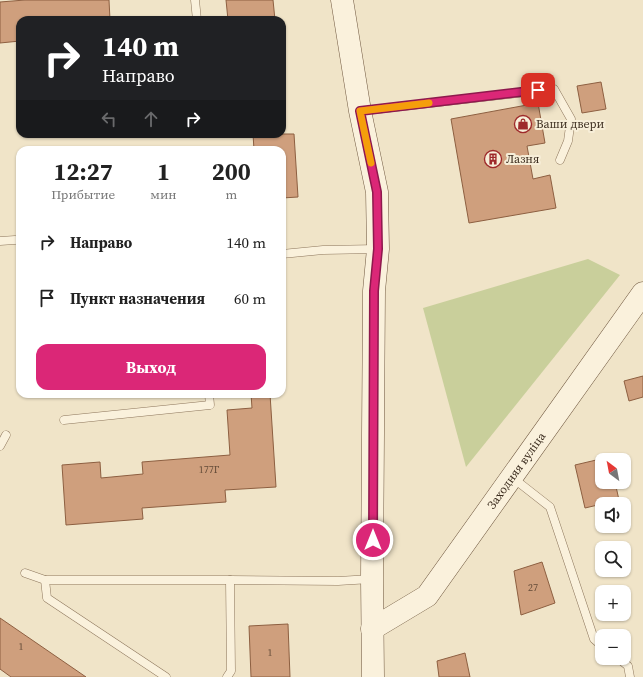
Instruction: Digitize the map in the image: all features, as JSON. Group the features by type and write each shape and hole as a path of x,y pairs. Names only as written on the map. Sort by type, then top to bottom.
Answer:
{"street":[{"path":"342,0 360,111 377,192 378,249 374,291 372,579 373,677"},
{"name":"Заходняя вуліца","path":"372,629 427,596 643,293"}],"lane":[{"path":"195,0 197,16"},
{"path":"360,111 554,89 571,119 568,141 560,160"},
{"path":"0,241 15,240"},
{"path":"286,254 323,250 378,249"},
{"path":"64,420 210,405 209,398"},
{"path":"0,446 6,435"},
{"path":"512,477 550,507 595,640"},
{"path":"25,573 45,580 338,581 372,579"},
{"path":"45,580 47,598 166,677"},
{"path":"227,677 231,671 230,580"},
{"path":"627,665 630,677"}],"green space":[{"path":"588,259 620,275 466,467 423,308"}],"building":[{"path":"25,0 109,0 110,16 16,16 16,41 0,43 0,2"},
{"path":"226,0 273,0 275,16 228,16"},
{"path":"601,82 606,109 582,113 577,86"},
{"name":"Лазня","path":"538,103 545,143 527,146 533,179 550,175 556,208 469,223 451,119"},
{"path":"286,134 294,134 298,197 286,198 286,146 254,146 253,138 286,138"},
{"path":"643,376 643,397 629,401 624,381"},
{"path":"251,398 270,398 276,487 225,490 226,502 142,508 143,519 66,525 62,465 100,462 101,478 143,474 142,462 230,455 227,410 252,408"},
{"path":"595,460 595,489 617,489 618,497 595,497 595,506 585,508 575,465"},
{"path":"542,562 555,603 521,615 514,571"},
{"path":"0,618 86,677 11,677 0,669"},
{"path":"288,624 290,677 251,677 249,626"},
{"path":"465,653 470,677 439,677 437,661"}],"slow traffic":[{"path":"371,163 360,111 429,103"}],"place":[{"name":"Ваши двери","path":"523,124"},
{"name":"Лазня","path":"493,159"}],"route":[{"path":"373,540 374,291 378,249 377,192 360,111 538,90"}]}
